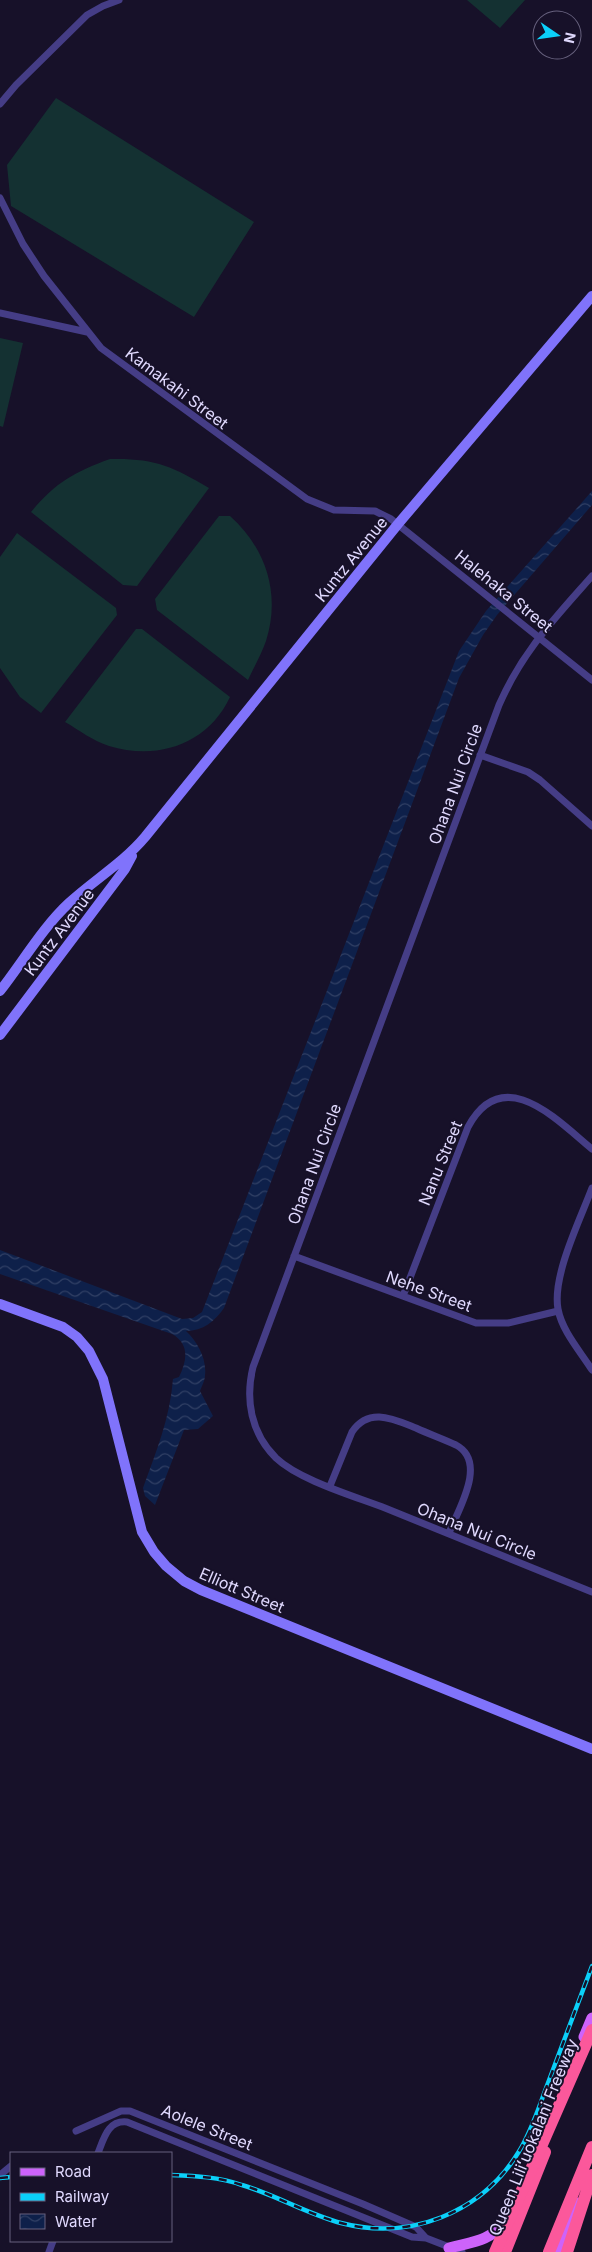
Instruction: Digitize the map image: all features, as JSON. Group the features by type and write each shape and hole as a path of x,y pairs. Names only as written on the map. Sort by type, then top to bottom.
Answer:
{"highway":[{"path":"497,2252 592,2032"},
{"name":"Queen Liliʻuokalani Freeway","path":"505,2252 592,2032"},
{"path":"549,2252 592,2147"},
{"path":"567,2252 592,2175"}],"main road":[{"path":"497,2252 592,2018"},
{"path":"558,2252 592,2167"},
{"path":"451,2250 478,2242 493,2235 513,2216"}],"street":[{"path":"0,104 16,85 87,15 119,0"},
{"name":"Kamakahi Street","path":"0,198 23,244 87,332 101,348 307,499 334,510 375,512 398,524"},
{"name":"Kuntz Avenue","path":"0,1034 125,870 139,845 398,524 592,296"},
{"path":"0,313 87,332"},
{"name":"Halehaka Street","path":"398,524 592,680"},
{"name":"Ohana Nui Circle","path":"592,576 539,637 509,682 480,755 253,1367 250,1379 249,1404 251,1416 261,1440 277,1459 298,1473 592,1592"},
{"path":"480,755 528,772 574,808 592,826"},
{"name":"Kuntz Avenue","path":"0,991 58,915 139,845"},
{"name":"Nanu Street","path":"403,1296 468,1127 481,1109 494,1102 508,1098 530,1101 542,1108 592,1149"},
{"path":"592,1188 562,1269 557,1296 558,1311 569,1334 592,1370"},
{"name":"Nehe Street","path":"294,1256 466,1320 487,1324 508,1323 558,1311"},
{"name":"Elliott Street","path":"0,1304 63,1327 77,1337 89,1351 103,1379 142,1532 159,1558 184,1581 201,1590 592,1749"},
{"path":"330,1486 352,1432 357,1425 372,1417 391,1418 456,1445 464,1451 468,1458 471,1467 470,1481 448,1533"},
{"name":"Aolele Street","path":"76,2131 121,2111 130,2110 416,2227 426,2238"},
{"name":"Aolele Street","path":"98,2152 109,2128 114,2123 127,2122 412,2237 426,2238 451,2250 462,2252"},
{"path":"149,2131 160,2122"},
{"path":"0,2175 10,2167"},
{"path":"324,2200 328,2190"}],"green space":[{"path":"467,0 525,0 500,28"},
{"path":"56,98 254,222 194,317 11,206 7,165"},
{"path":"0,338 23,343 3,427 0,426"},
{"path":"110,459 139,460 162,465 184,474 209,488 137,586 123,585 31,512 48,493 66,479"},
{"path":"219,516 230,516 253,542 261,557 271,589 272,606 266,641 248,680 157,610 155,599"},
{"path":"17,533 116,608 117,615 41,713 20,697 0,668 0,557"},
{"path":"136,629 142,629 230,697 209,727 180,745 145,751 127,750 103,744 65,722"}],"water":[{"path":"592,491 592,505 497,615 483,635 459,678 224,1308 208,1324 192,1331 186,1331 194,1340 203,1357 205,1377 200,1391 213,1416 198,1429 184,1430 155,1505 145,1496 143,1488 166,1421 173,1379 179,1377 184,1365 185,1353 182,1343 172,1334 0,1274 0,1250 182,1319 193,1318 202,1312 459,651 486,611"}],"railway":[{"path":"172,2175 207,2177 233,2182 328,2219 367,2228 393,2228 418,2225 442,2217 464,2206 484,2192 503,2174 523,2145 592,1966"},
{"path":"0,2178 10,2177"}]}
